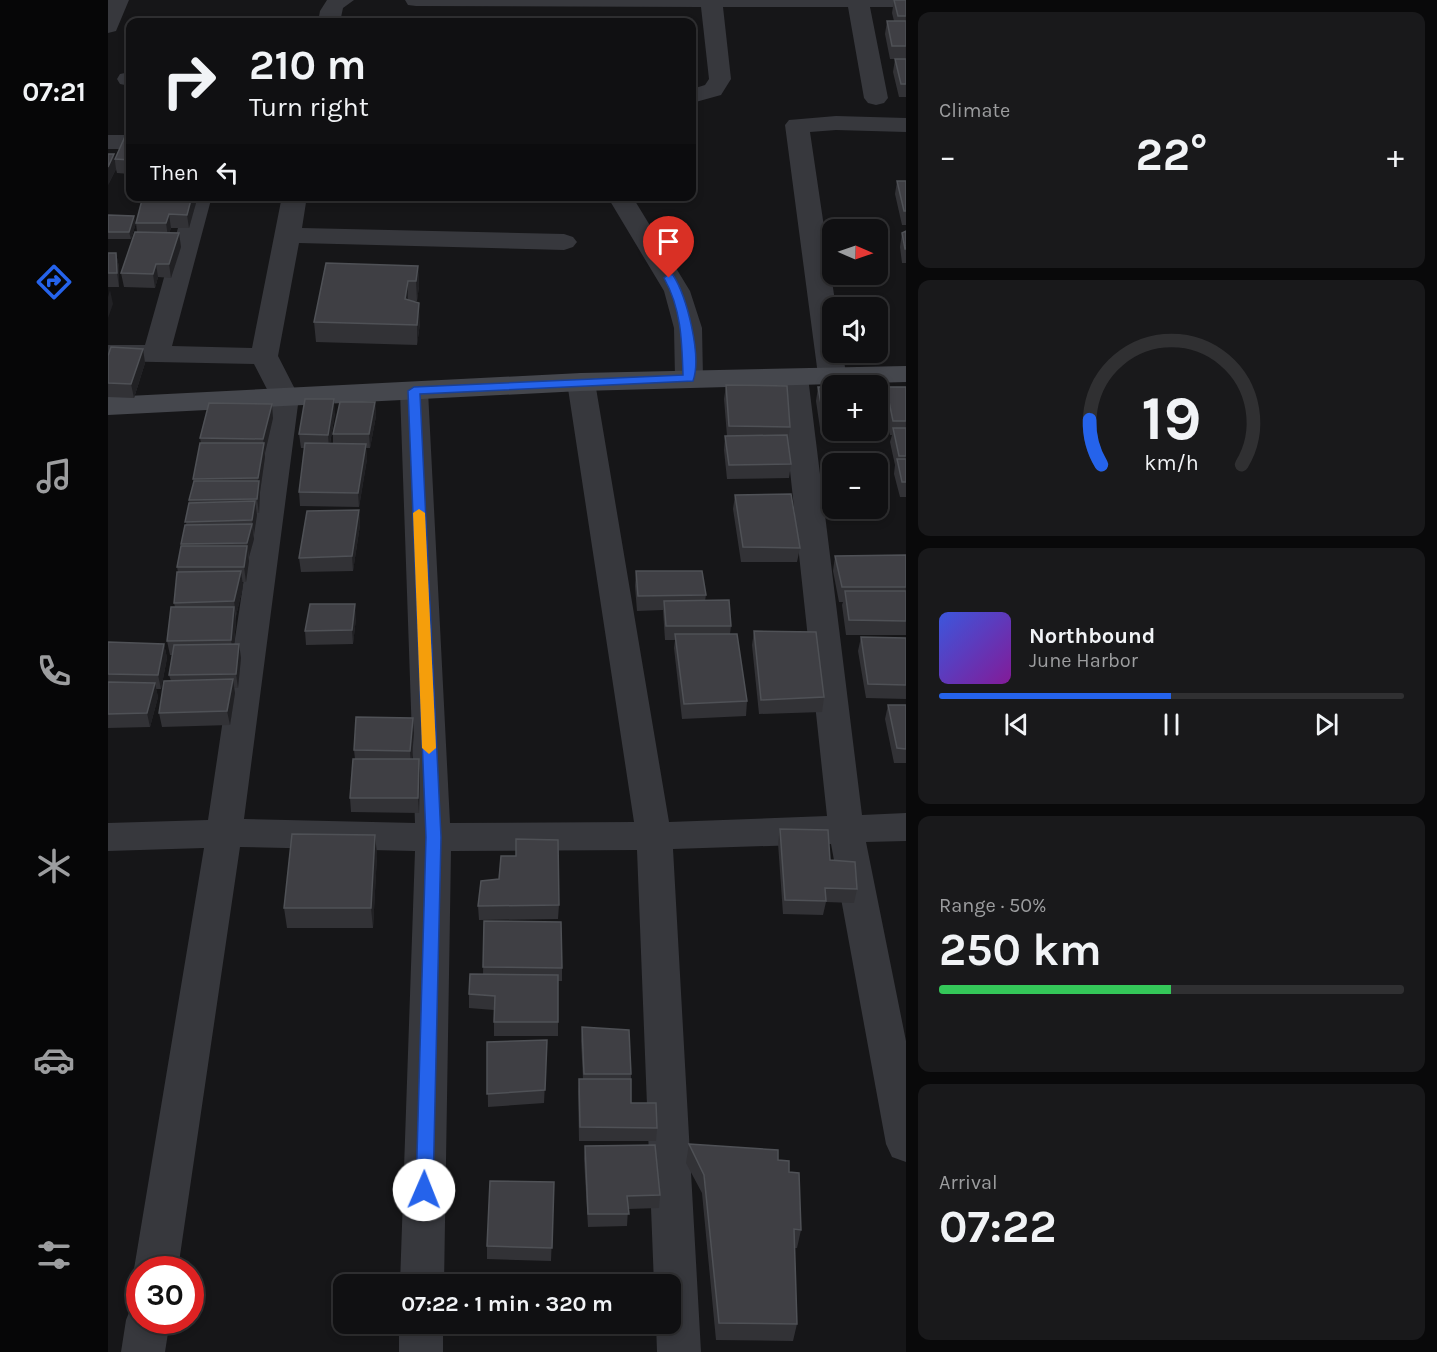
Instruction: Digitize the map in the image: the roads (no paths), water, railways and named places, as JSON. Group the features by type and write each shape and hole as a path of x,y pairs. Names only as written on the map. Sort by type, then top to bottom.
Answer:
{"street":[{"path":"108,26 118,0"},
{"path":"330,18 332,6 337,1 344,0"},
{"path":"416,0 906,1"},
{"path":"422,18 424,0"},
{"path":"696,95 713,90 720,79 711,1"},
{"path":"858,1 876,98"},
{"path":"696,47 716,48"},
{"path":"906,125 836,123 797,125 832,375 906,374"},
{"path":"108,142 126,142"},
{"path":"156,354 199,201"},
{"path":"158,1256 224,833 285,397 264,356 294,201"},
{"path":"622,201 677,291 688,328 688,378"},
{"path":"288,235 564,242"},
{"path":"108,353 264,356"},
{"path":"108,406 581,382 822,376"},
{"path":"794,378 846,829 906,1144"},
{"path":"581,382 654,836 679,1352"},
{"path":"414,391 433,837 422,1274"},
{"path":"108,837 224,833 433,837 654,836 906,827"},
{"path":"143,1352 146,1334"},
{"path":"421,1334 421,1352"}]}
